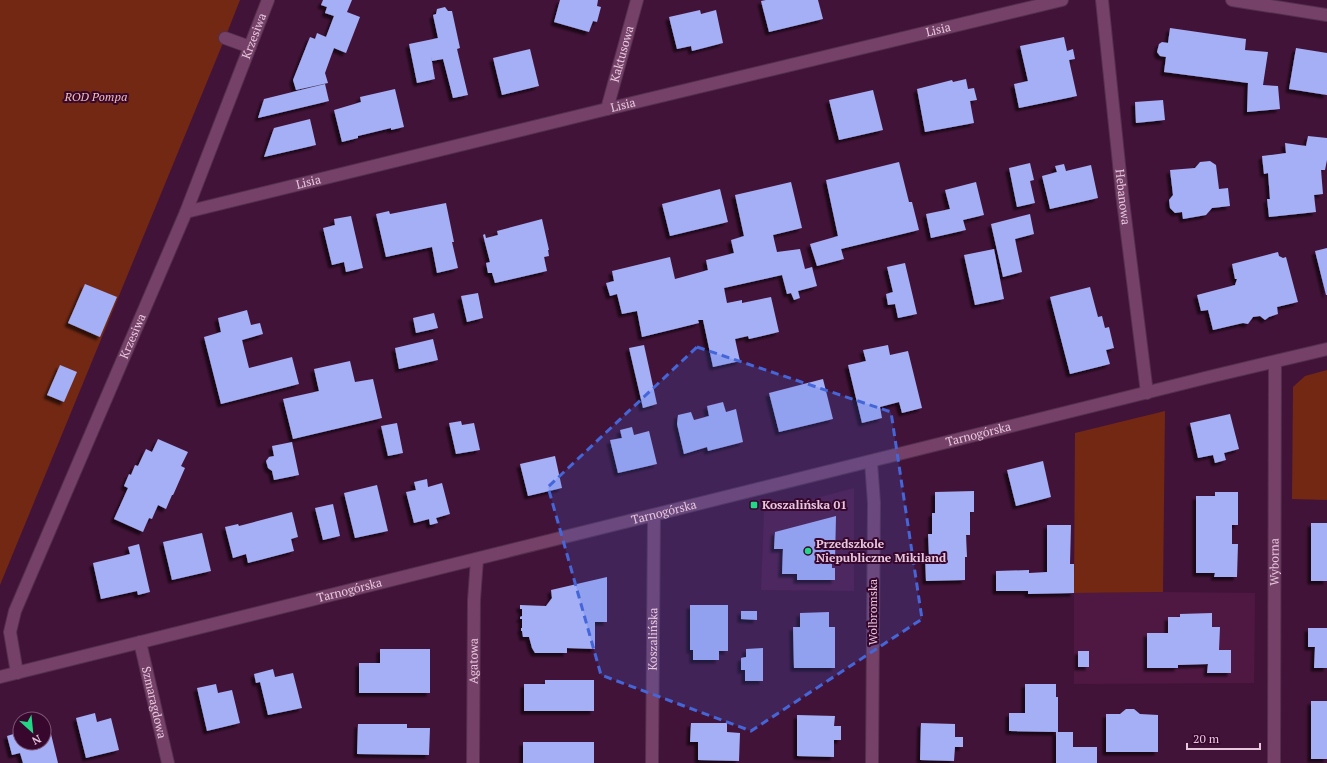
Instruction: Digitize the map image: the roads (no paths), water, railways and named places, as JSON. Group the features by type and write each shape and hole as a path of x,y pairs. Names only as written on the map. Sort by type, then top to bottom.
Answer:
{"street":[{"name":"Krzesiwa","path":"17,673 10,632 15,611 186,212 268,0"},
{"name":"Kaktusowa","path":"607,109 638,0"},
{"name":"Lisia","path":"186,212 1062,0"},
{"name":"Hebanowa","path":"1102,0 1122,193 1147,392"},
{"path":"1232,0 1327,15"},
{"path":"225,38 250,47"},
{"name":"Tarnogórska","path":"0,677 871,462 1147,392 1327,349"},
{"name":"Wyborna","path":"1274,763 1275,362"},
{"name":"Wolbromska","path":"871,462 874,503 872,763"},
{"name":"Koszalińska","path":"652,763 654,515"},
{"name":"Agatowa","path":"473,763 474,600 477,559"},
{"name":"Szmaragdowa","path":"140,642 168,763"}],"place":[{"name":"Koszalińska 01","path":"754,505"},
{"name":"Przedszkole Niepubliczne Mikiland","path":"808,551"}],"park label":[{"name":"ROD Pompa","path":"96,97"}]}
